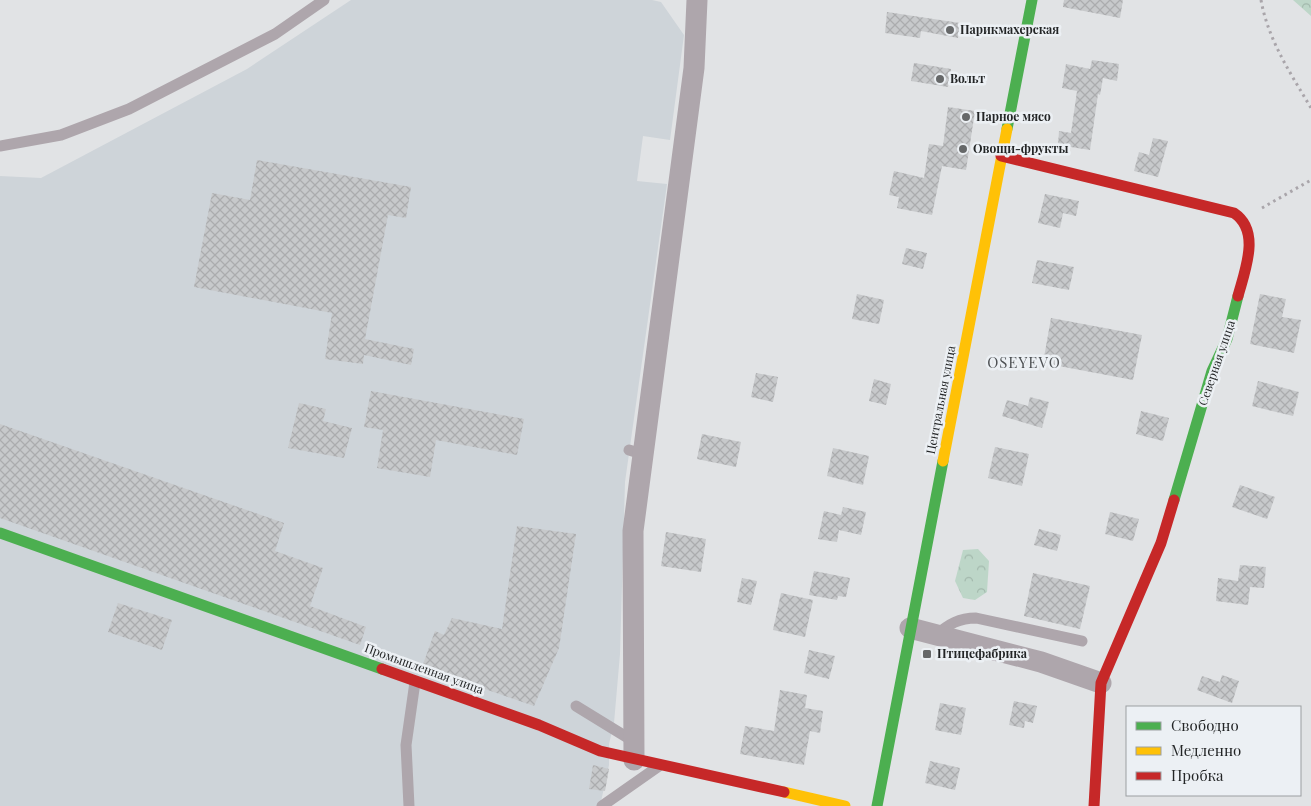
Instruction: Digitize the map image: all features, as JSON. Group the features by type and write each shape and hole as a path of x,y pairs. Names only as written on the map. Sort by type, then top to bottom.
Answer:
{"street":[{"path":"634,750 633,531 636,452 694,68 697,0"},
{"name":"Центральная улица","path":"877,806 1032,0"},
{"path":"1001,156 1234,213 1243,218"},
{"name":"Северная улица","path":"1094,806 1101,683 1161,544 1212,371 1227,340 1249,246 1249,232 1243,218"},
{"name":"Промышленная улица","path":"0,534 539,724 600,750 634,750 660,765 845,806"},
{"path":"910,628 1041,662 1101,683"}],"lane":[{"path":"0,146 61,135 129,109 275,34 324,0"},
{"path":"936,635 948,625 962,618 976,618 1082,641"},
{"path":"409,806 406,745 415,680"},
{"path":"576,706 634,750"},
{"path":"602,806 660,765"}],"path":[{"path":"1261,0 1265,21 1283,60 1311,108"},
{"path":"1243,218 1311,180"}],"shaded area":[{"path":"351,0 652,0 661,2 684,35 670,140 643,136 637,181 667,184 625,482 620,654 614,723 609,744 609,765 600,806 0,806 0,176 41,178 247,69"}],"green space":[{"path":"1293,0 1311,0 1311,16"},
{"path":"978,549 989,561 987,592 975,600 963,598 955,581 963,550"}],"building":[{"path":"1064,0 1123,0 1120,18 1063,7"},
{"path":"887,12 960,23 958,38 921,31 920,38 885,33"},
{"path":"1092,60 1119,64 1117,81 1103,78 1100,95 1098,94 1090,150 1058,145 1059,131 1071,133 1077,91 1062,88 1066,64 1090,69"},
{"path":"914,63 951,69 948,87 911,81"},
{"path":"948,107 975,111 966,170 942,166 932,215 897,208 899,197 889,195 894,171 924,178 929,144 943,146"},
{"path":"1153,138 1168,141 1158,177 1134,171 1139,152 1149,155"},
{"path":"257,160 411,187 406,218 388,215 365,339 414,349 411,365 364,355 363,364 325,359 332,313 194,287 212,193 250,200"},
{"path":"1045,194 1079,201 1076,216 1063,213 1060,228 1038,223"},
{"path":"906,248 927,253 923,269 902,264"},
{"path":"1037,260 1074,267 1069,290 1032,283"},
{"path":"857,294 884,300 879,324 852,319"},
{"path":"1260,294 1286,299 1282,317 1301,320 1294,353 1250,344"},
{"path":"1051,318 1142,335 1133,380 1043,363"},
{"path":"756,373 778,377 773,402 751,397"},
{"path":"874,379 891,384 886,405 869,401"},
{"path":"1258,381 1299,392 1293,416 1252,406"},
{"path":"371,391 524,419 517,455 436,440 430,477 377,468 383,430 364,427"},
{"path":"1030,397 1049,402 1042,428 1002,416 1007,400 1028,406"},
{"path":"299,403 326,409 323,421 352,428 344,458 288,448"},
{"path":"1141,411 1169,418 1163,441 1136,434"},
{"path":"0,424 284,523 275,551 323,568 310,606 366,627 360,645 0,518"},
{"path":"702,434 741,442 736,467 697,459"},
{"path":"995,447 1029,454 1022,486 988,478"},
{"path":"833,448 869,456 863,485 827,476"},
{"path":"1240,485 1275,497 1267,519 1232,507"},
{"path":"843,507 866,512 861,535 839,530 837,542 818,539 824,511 841,515"},
{"path":"1110,512 1139,519 1133,541 1105,534"},
{"path":"517,526 576,534 559,648 534,706 422,667 435,631 444,635 452,618 502,629"},
{"path":"1039,529 1061,535 1057,551 1034,545"},
{"path":"666,532 706,539 701,572 661,566"},
{"path":"1240,565 1266,567 1264,588 1250,587 1248,605 1216,601 1218,578 1238,581"},
{"path":"814,571 850,578 846,597 838,596 837,600 809,595"},
{"path":"1033,573 1090,586 1080,629 1024,616"},
{"path":"742,578 757,581 751,605 737,602"},
{"path":"781,593 813,600 805,637 773,630"},
{"path":"118,603 172,620 162,650 108,632"},
{"path":"809,650 835,656 829,679 804,673"},
{"path":"1222,675 1239,681 1232,703 1197,690 1202,676 1220,682"},
{"path":"780,690 807,695 805,708 823,711 820,733 810,731 804,765 740,754 745,726 774,731"},
{"path":"1014,701 1037,706 1033,723 1025,721 1024,728 1009,725"},
{"path":"940,703 966,708 961,735 935,730"},
{"path":"930,761 960,768 955,790 925,783"},
{"path":"593,765 609,769 605,791 589,789"}],"traffic: fast":[{"path":"1007,129 1032,0"},
{"path":"1174,500 1212,371 1227,339 1238,296"},
{"path":"877,806 943,461"},
{"path":"0,533 382,669"}],"traffic: slow":[{"path":"943,461 1007,129"},
{"path":"784,792 845,806"}],"traffic: jam":[{"path":"1001,156 1234,213 1242,221 1247,230 1249,240 1247,263 1238,296"},
{"path":"1094,806 1101,683 1161,543 1174,500"},
{"path":"382,669 539,725 600,751 784,792"}],"place":[{"name":"Парикмахерская","path":"950,30"},
{"name":"Вольт","path":"940,79"},
{"name":"Парное мясо","path":"966,117"},
{"name":"Овощи-фрукты","path":"963,149"},
{"name":"Птицефабрика","path":"927,654"}],"district":[{"name":"OSEYEVO","path":"1024,363"}]}
